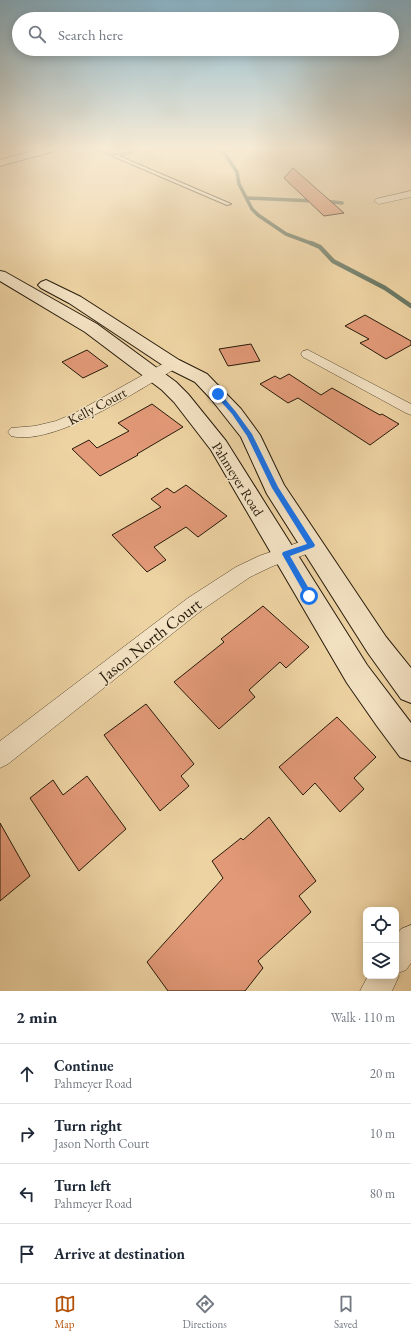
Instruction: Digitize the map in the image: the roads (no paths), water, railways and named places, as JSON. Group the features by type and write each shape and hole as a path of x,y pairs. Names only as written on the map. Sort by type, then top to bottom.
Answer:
{"street":[{"path":"379,201 410,194"},
{"name":"Pahmeyer Road","path":"0,260 75,300 173,364 201,378 234,413 250,435 275,488 377,645 411,690"},
{"name":"Pahmeyer Road","path":"0,276 91,328 169,386 181,398 204,426 286,554 357,674 387,716 411,746"},
{"path":"308,354 411,410"},
{"name":"Kelly Court","path":"16,432 35,431 60,425 80,416 173,364"},
{"name":"Jason North Court","path":"0,756 195,604 243,572 266,561 312,545"},
{"path":"399,956 411,939"},
{"path":"375,991 383,979"}],"lane":[{"path":"206,194 229,204"}],"waterway":[{"path":"244,194 252,209 258,215 286,234 313,244"},
{"path":"247,198 315,201"},
{"path":"324,201 342,203"},
{"path":"311,243 320,247 333,261 385,288 411,306"}]}
